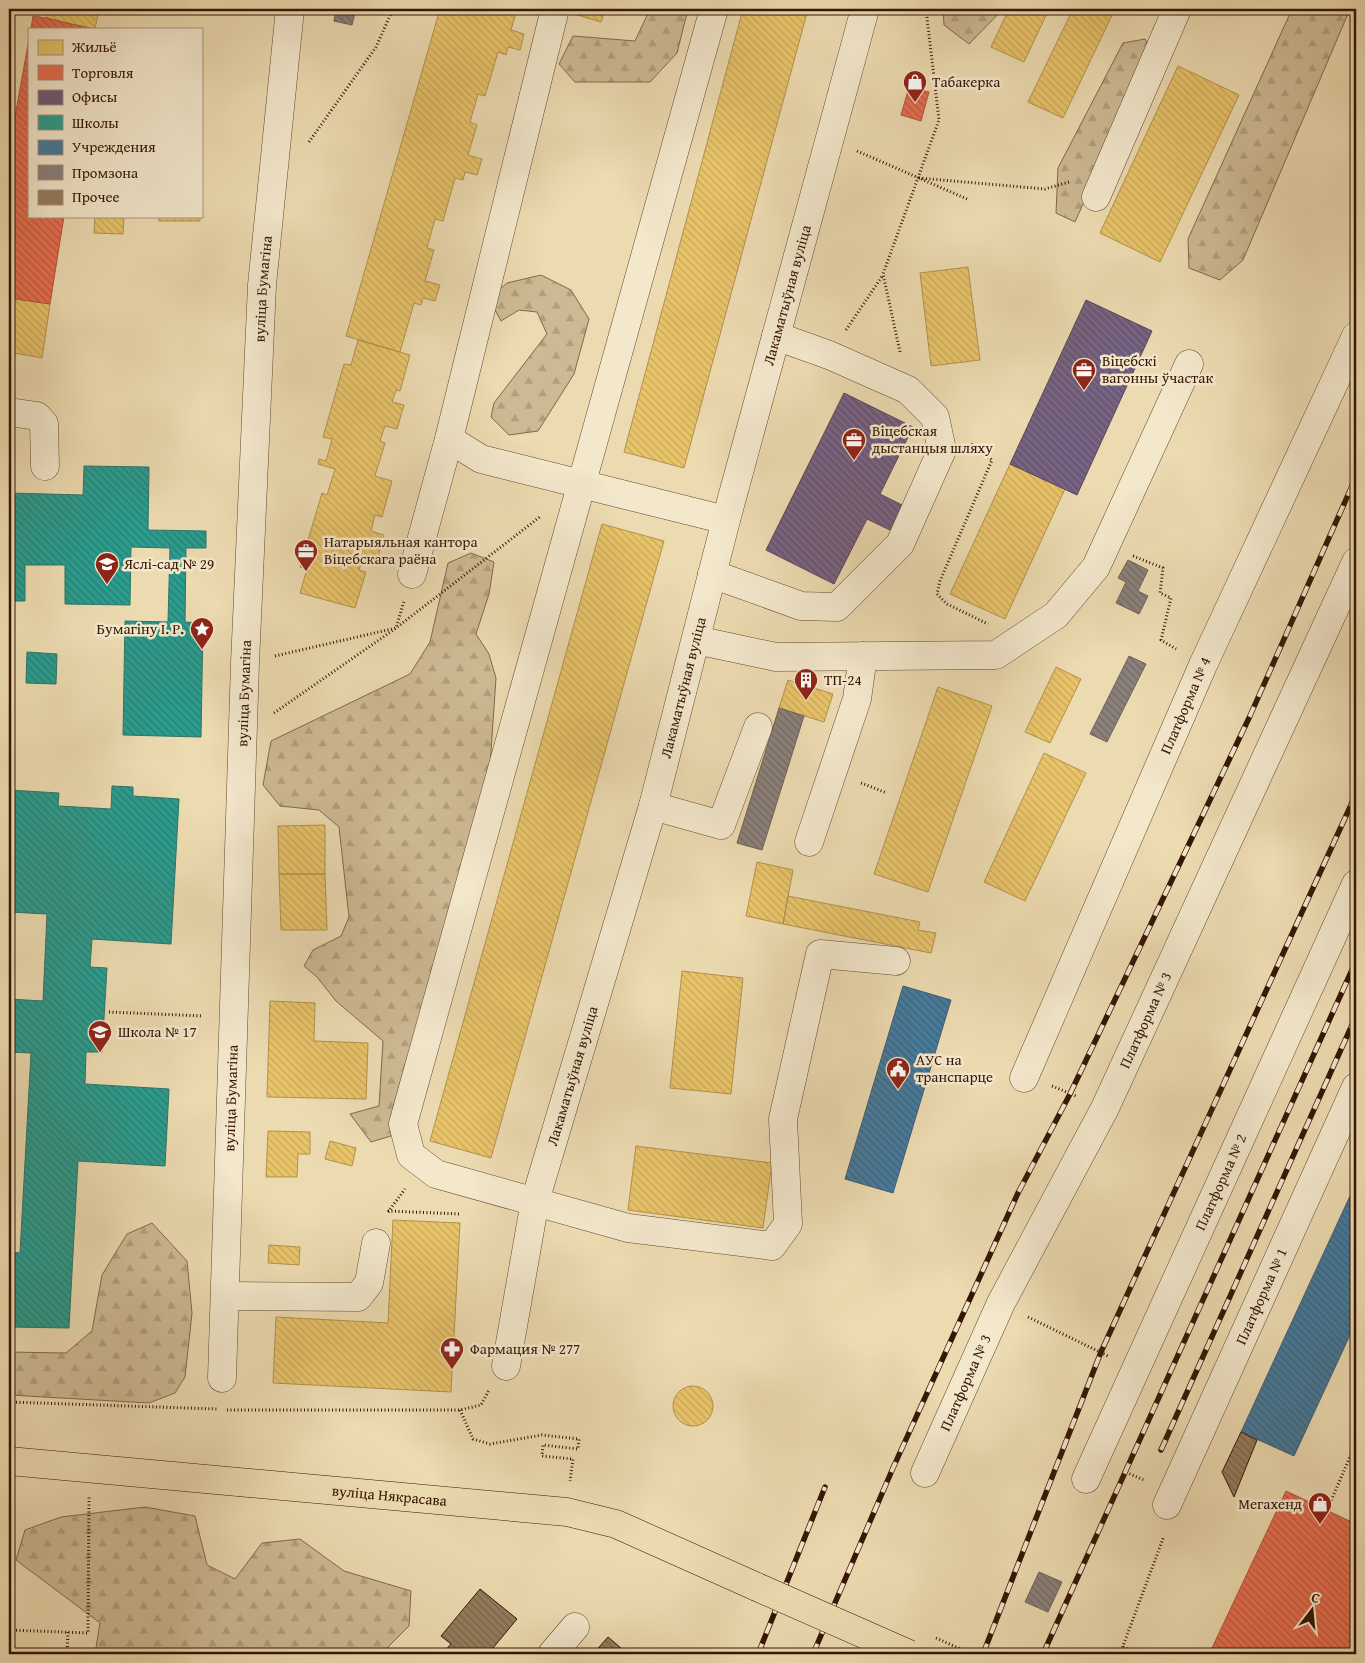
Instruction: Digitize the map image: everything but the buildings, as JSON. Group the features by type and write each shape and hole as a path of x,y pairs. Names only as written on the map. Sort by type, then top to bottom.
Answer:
{"main road":[{"name":"вуліца Някрасава","path":"9,1461 567,1512 616,1524 908,1654"}],"street":[{"name":"вуліца Бумагіна","path":"222,1378 243,734 262,285 290,9"},
{"path":"412,574 449,439 555,9"},
{"path":"714,9 403,1124 411,1155 436,1174 628,1228 772,1246 788,1224 783,1119 820,954 896,961"},
{"name":"Лакаматыўная вуліца","path":"506,1366 534,1201 653,806 726,520 865,9"},
{"path":"1096,197 1177,9"},
{"path":"712,574 801,606 837,607 900,544 942,450 935,417 908,390 828,355 776,336"},
{"name":"Платформа № 4","path":"1026,1075 1203,665 1356,336"},
{"path":"696,640 776,657 996,655 1056,615 1096,568 1189,364"},
{"path":"9,412 37,416 44,424 45,466"},
{"path":"449,439 481,459 581,486 726,520"},
{"name":"Платформа № 3","path":"925,1473 1001,1303 1106,1108 1356,562"},
{"path":"809,842 857,699 863,656"},
{"path":"653,806 721,825 758,727"},
{"name":"Платформа № 2","path":"1090,1469 1356,884"},
{"name":"Платформа № 1","path":"1169,1500 1356,1088"},
{"path":"225,1296 358,1297 369,1283 376,1243"},
{"path":"552,1654 575,1627"}],"path":[{"path":"305,147 376,47 393,9"},
{"path":"828,355 883,274 939,120 926,9"},
{"path":"828,143 851,149 967,199"},
{"path":"919,178 1045,189"},
{"path":"883,274 908,390"},
{"path":"935,417 992,460 940,581 937,594 947,604 981,620"},
{"path":"243,734 396,628 542,515"},
{"path":"1107,546 1163,568 1160,593 1171,598 1161,640 1203,665"},
{"path":"396,628 412,574"},
{"path":"246,663 396,628"},
{"path":"109,1012 234,1018"},
{"path":"1026,1075 1106,1108"},
{"path":"376,1243 388,1211 425,1166"},
{"path":"388,1211 464,1215"},
{"path":"1001,1303 1136,1369"},
{"path":"220,1410 222,1378"},
{"path":"9,1402 220,1410 460,1410 481,1405 490,1388"},
{"path":"460,1410 473,1439 490,1444 542,1435 579,1439 578,1449 543,1445 542,1456 573,1459 570,1481"},
{"path":"1327,1510 1356,1443"},
{"path":"1090,1469 1169,1500 1163,1540 1120,1654"},
{"path":"9,1630 88,1633 89,1497 98,1497"},
{"path":"67,1654 68,1632"},
{"path":"1123,1647 1139,1654"}],"green space":[{"path":"650,9 688,9 677,53 650,82 575,82 559,64 573,36 635,41"},
{"path":"943,9 1003,9 969,44 944,25"},
{"path":"1292,9 1350,9 1243,260 1220,280 1189,268 1188,239"},
{"path":"1145,39 1151,50 1075,222 1056,213 1058,168 1123,43"},
{"path":"541,275 571,290 589,319 574,374 538,431 509,435 491,417 494,403 547,334 537,312 519,310 501,321 493,306 494,294 507,283"},
{"path":"471,553 494,562 489,594 476,634 489,654 496,678 490,766 391,1136 371,1142 350,1114 379,1106 383,1041 336,1001 317,977 304,966 313,950 341,936 349,917 339,827 319,810 280,806 263,785 271,741 410,674 430,642 448,563"},
{"path":"152,1223 187,1261 192,1313 185,1377 175,1393 149,1403 9,1395 9,1352 66,1353 92,1331 102,1275 127,1234"},
{"path":"145,1507 195,1516 207,1565 235,1579 262,1543 300,1539 344,1571 411,1591 409,1626 381,1654 323,1650 320,1654 95,1654 100,1623 16,1560 25,1530 61,1517"}],"railway":[{"path":"813,1654 893,1468 1018,1193 1070,1094 1249,718 1356,477"},
{"path":"983,1654 1101,1352 1356,794"},
{"path":"1043,1654 1356,961"},
{"path":"1161,1450 1356,1016"},
{"path":"758,1654 825,1487"}],"place":[{"name":"Табакерка","path":"915,103"},
{"name":"Віцебскі вагонны ўчастак","path":"1084,391"},
{"name":"Віцебская дыстанцыя шляху","path":"854,461"},
{"name":"Натарыяльная кантора Віцебскага раёна","path":"306,572"},
{"name":"Яслі-сад № 29","path":"107,585"},
{"name":"Бумагіну І. Р.","path":"202,650"},
{"name":"ТП-24","path":"806,701"},
{"name":"Школа № 17","path":"100,1053"},
{"name":"АУС на транспарце","path":"898,1090"},
{"name":"Фармация № 277","path":"452,1370"},
{"name":"Мегахенд","path":"1320,1525"}]}
